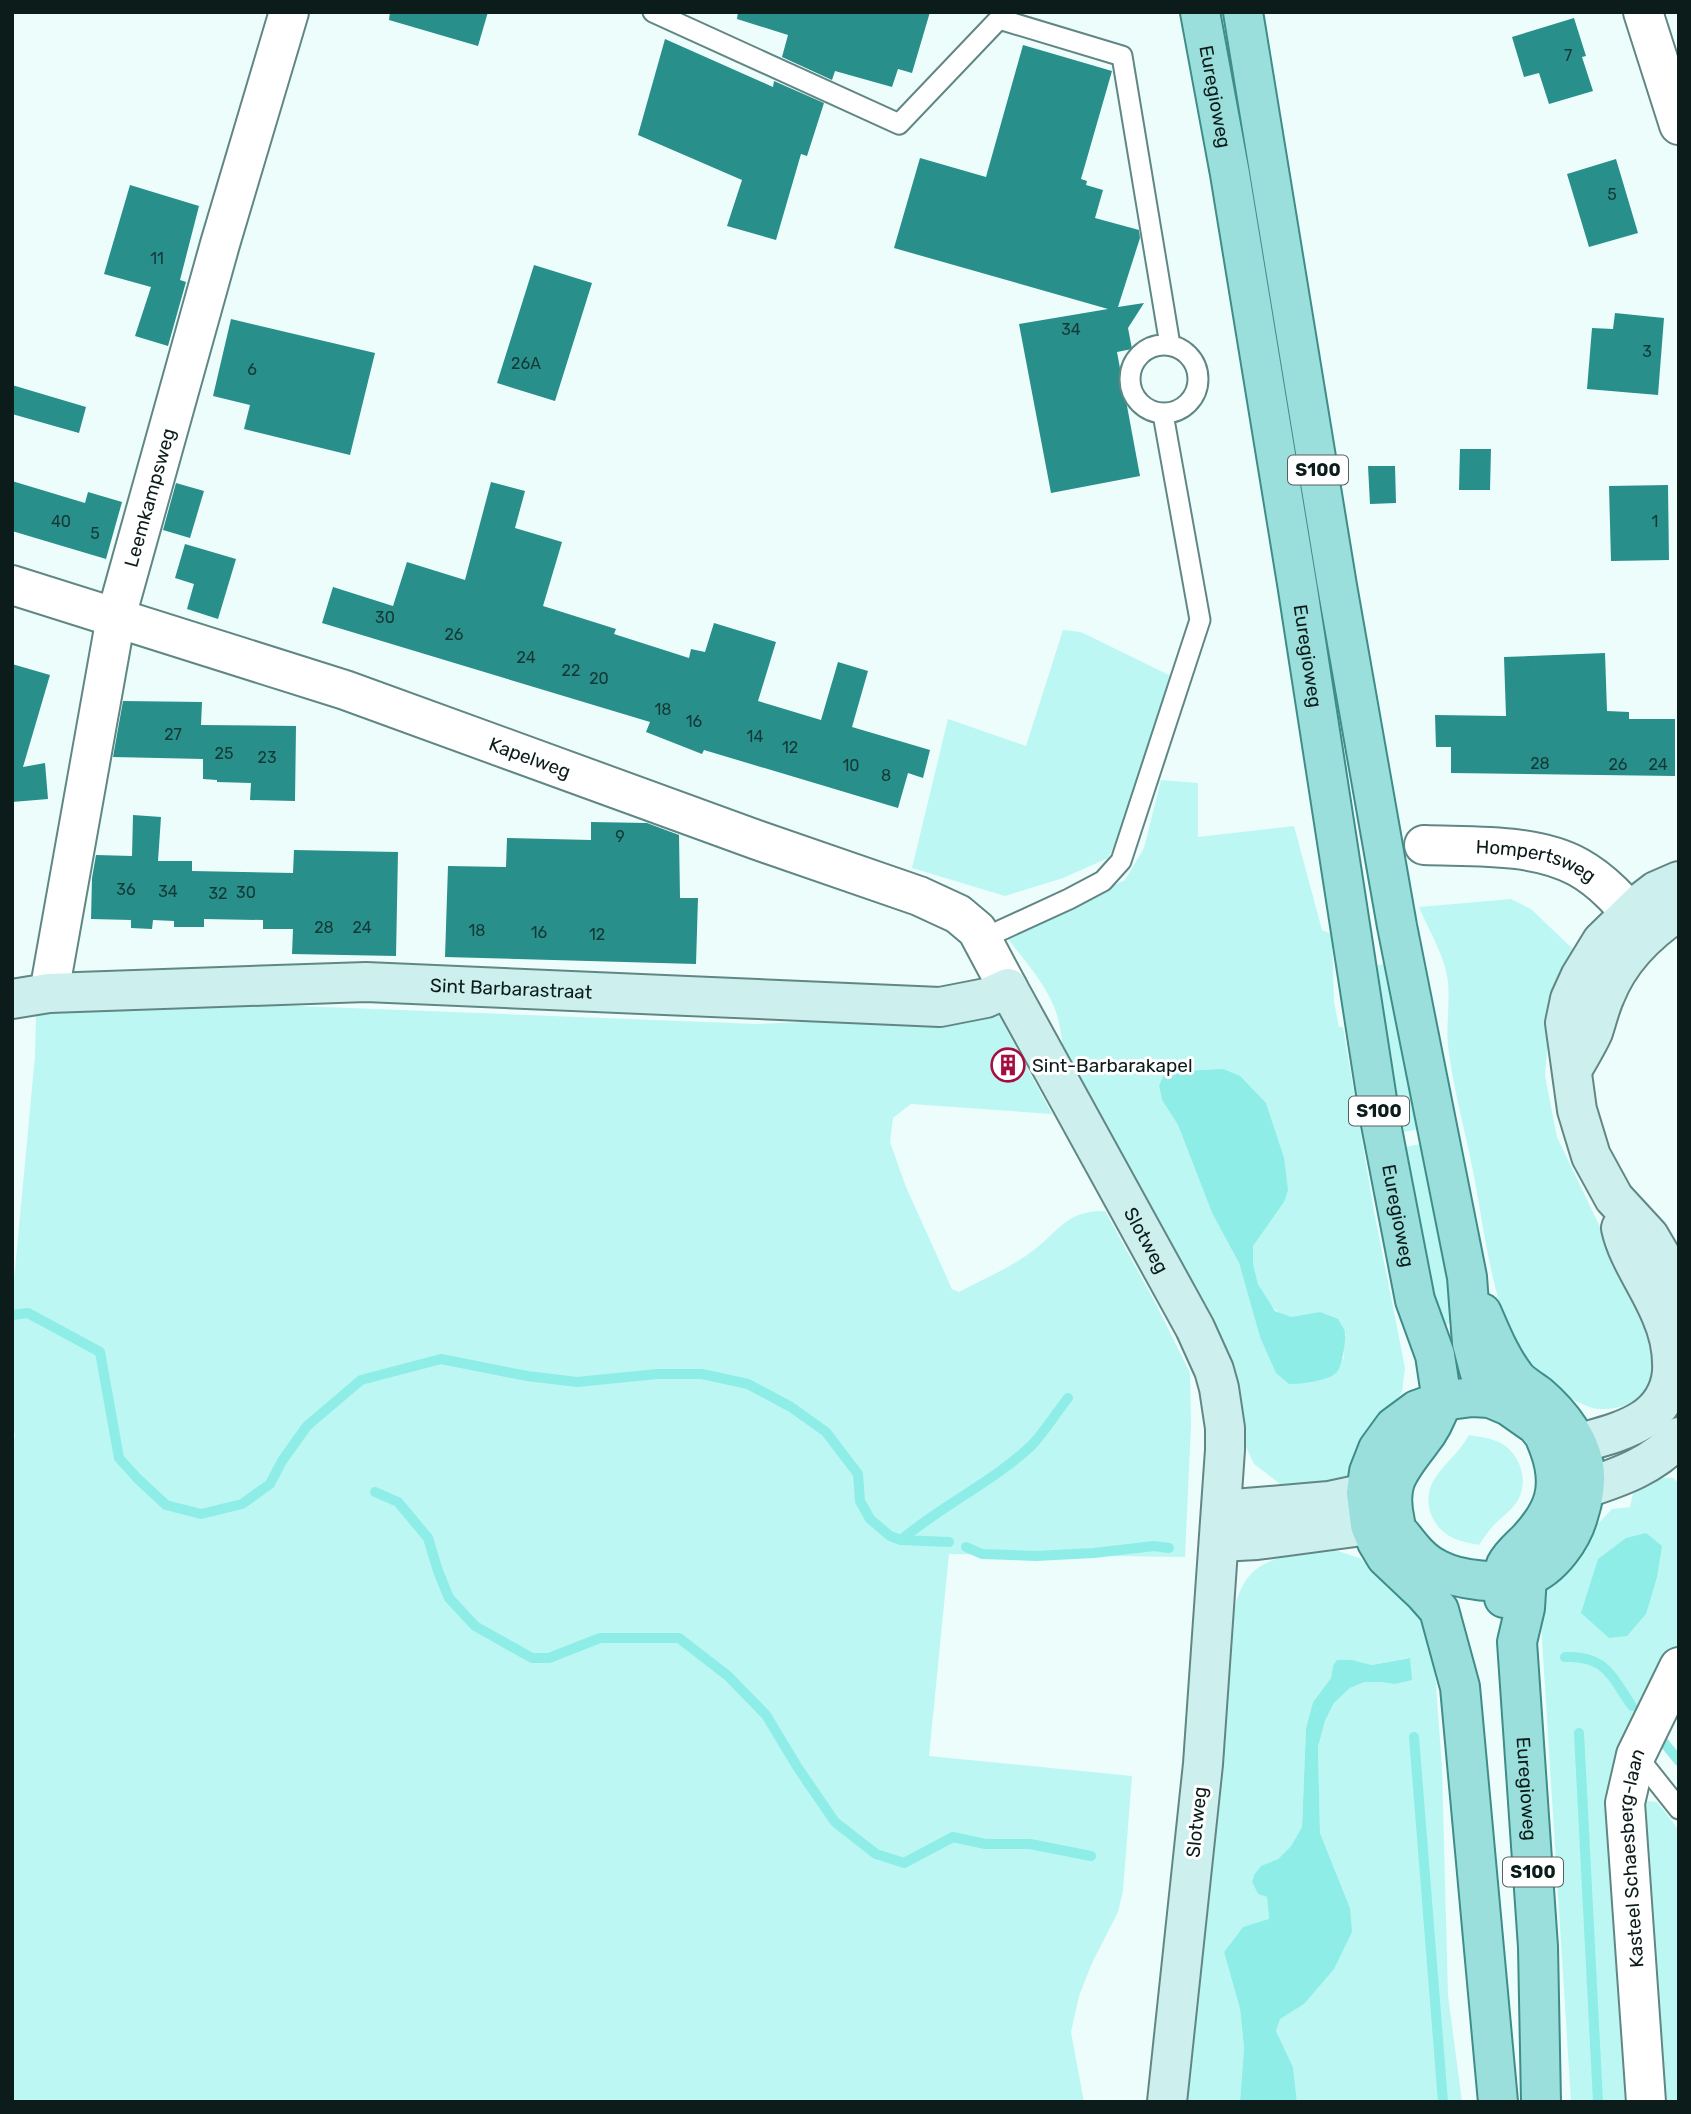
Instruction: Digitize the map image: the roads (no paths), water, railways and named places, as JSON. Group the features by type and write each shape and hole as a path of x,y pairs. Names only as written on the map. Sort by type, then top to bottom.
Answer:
{"main road":[{"name":"Euregioweg","path":"1200,12 1230,174 1297,583 1380,1119 1415,1300 1414,1355 1430,1406"},
{"name":"Euregioweg","path":"1243,12 1394,913 1467,1277 1506,1364 1504,1390"},
{"path":"1514,1578 1510,1559 1541,1525 1550,1510 1556,1481 1555,1464 1564,1447 1567,1425 1552,1407 1504,1390 1430,1406 1394,1427 1378,1449 1369,1472 1377,1513 1402,1535 1415,1553 1426,1562 1438,1570 1458,1577 1514,1578 1542,1568 1576,1527 1586,1489 1584,1465 1564,1447"},
{"name":"S100","path":"1377,1513 1377,1542 1386,1557 1439,1610 1460,1687 1498,2102"},
{"name":"S100","path":"1458,1577 1469,1631 1460,1687"},
{"name":"Euregioweg","path":"1514,1578 1505,1611 1517,1642 1538,1947 1541,2102"}],"street":[{"name":"Leemkampsweg","path":"49,993 116,617 220,244 289,12"},
{"path":"1643,12 1679,125"},
{"name":"Kapelweg","path":"12,585 345,690 919,896 958,914 977,930 1008,988"},
{"name":"Hompertsweg","path":"1424,845 1513,849 1564,860 1579,867 1605,887 1639,923"},
{"path":"1639,923 1656,891 1679,881"},
{"path":"1679,911 1611,931 1593,953 1570,999 1565,1023 1577,1110 1591,1156 1614,1198 1649,1236 1679,1287"},
{"name":"Sint Barbarastraat","path":"12,999 49,993 366,982 940,1007 986,998 1008,988"},
{"name":"Slotweg","path":"1008,988 1195,1328 1214,1370 1225,1427 1221,1526 1203,1764 1167,2102"},
{"path":"1564,1447 1620,1432 1645,1419 1662,1403 1670,1386 1670,1343 1661,1315 1624,1244 1614,1198"},
{"path":"1586,1489 1618,1478 1675,1449 1645,1419"},
{"path":"1221,1526 1257,1540 1377,1513"},
{"name":"Kasteel Schaesberg-laan","path":"1646,2102 1625,1803 1636,1755 1679,1667"}],"lane":[{"path":"653,12 899,124 1000,16 1122,56 1170,345"},
{"path":"1170,345 1190,356 1199,377 1198,389 1185,407 1163,414 1152,412 1142,406 1135,397 1130,387 1130,376 1139,356 1148,349 1170,345"},
{"path":"982,939 1103,881 1121,861 1200,620 1163,414"},
{"path":"1636,1755 1679,1809"}],"waterway":[{"path":"12,1315 28,1313 100,1352 119,1458 166,1505 201,1514 242,1504 270,1484 282,1461 307,1426 361,1380 441,1359 527,1376 577,1382 657,1374 702,1374 748,1384 791,1407 826,1432 858,1474 860,1501 870,1519 890,1536 901,1540 949,1542"},
{"path":"901,1540 1017,1458 1037,1440 1068,1398"},
{"path":"375,1492 398,1502 428,1538 449,1598 475,1626 532,1658 549,1658 600,1638 679,1638 728,1676 766,1715 835,1822 876,1854 904,1863 953,1837 985,1844 1030,1844 1091,1856"},
{"path":"966,1547 982,1554 1036,1556 1154,1546 1169,1548"},
{"path":"1565,1657 1579,1657 1599,1664 1612,1677 1632,1706"},
{"path":"1579,1733 1598,2102"},
{"path":"1414,1737 1443,2102"},
{"path":"1661,1739 1679,1761"}],"place":[{"name":"Sint-Barbarakapel","path":"1008,1065"}]}
